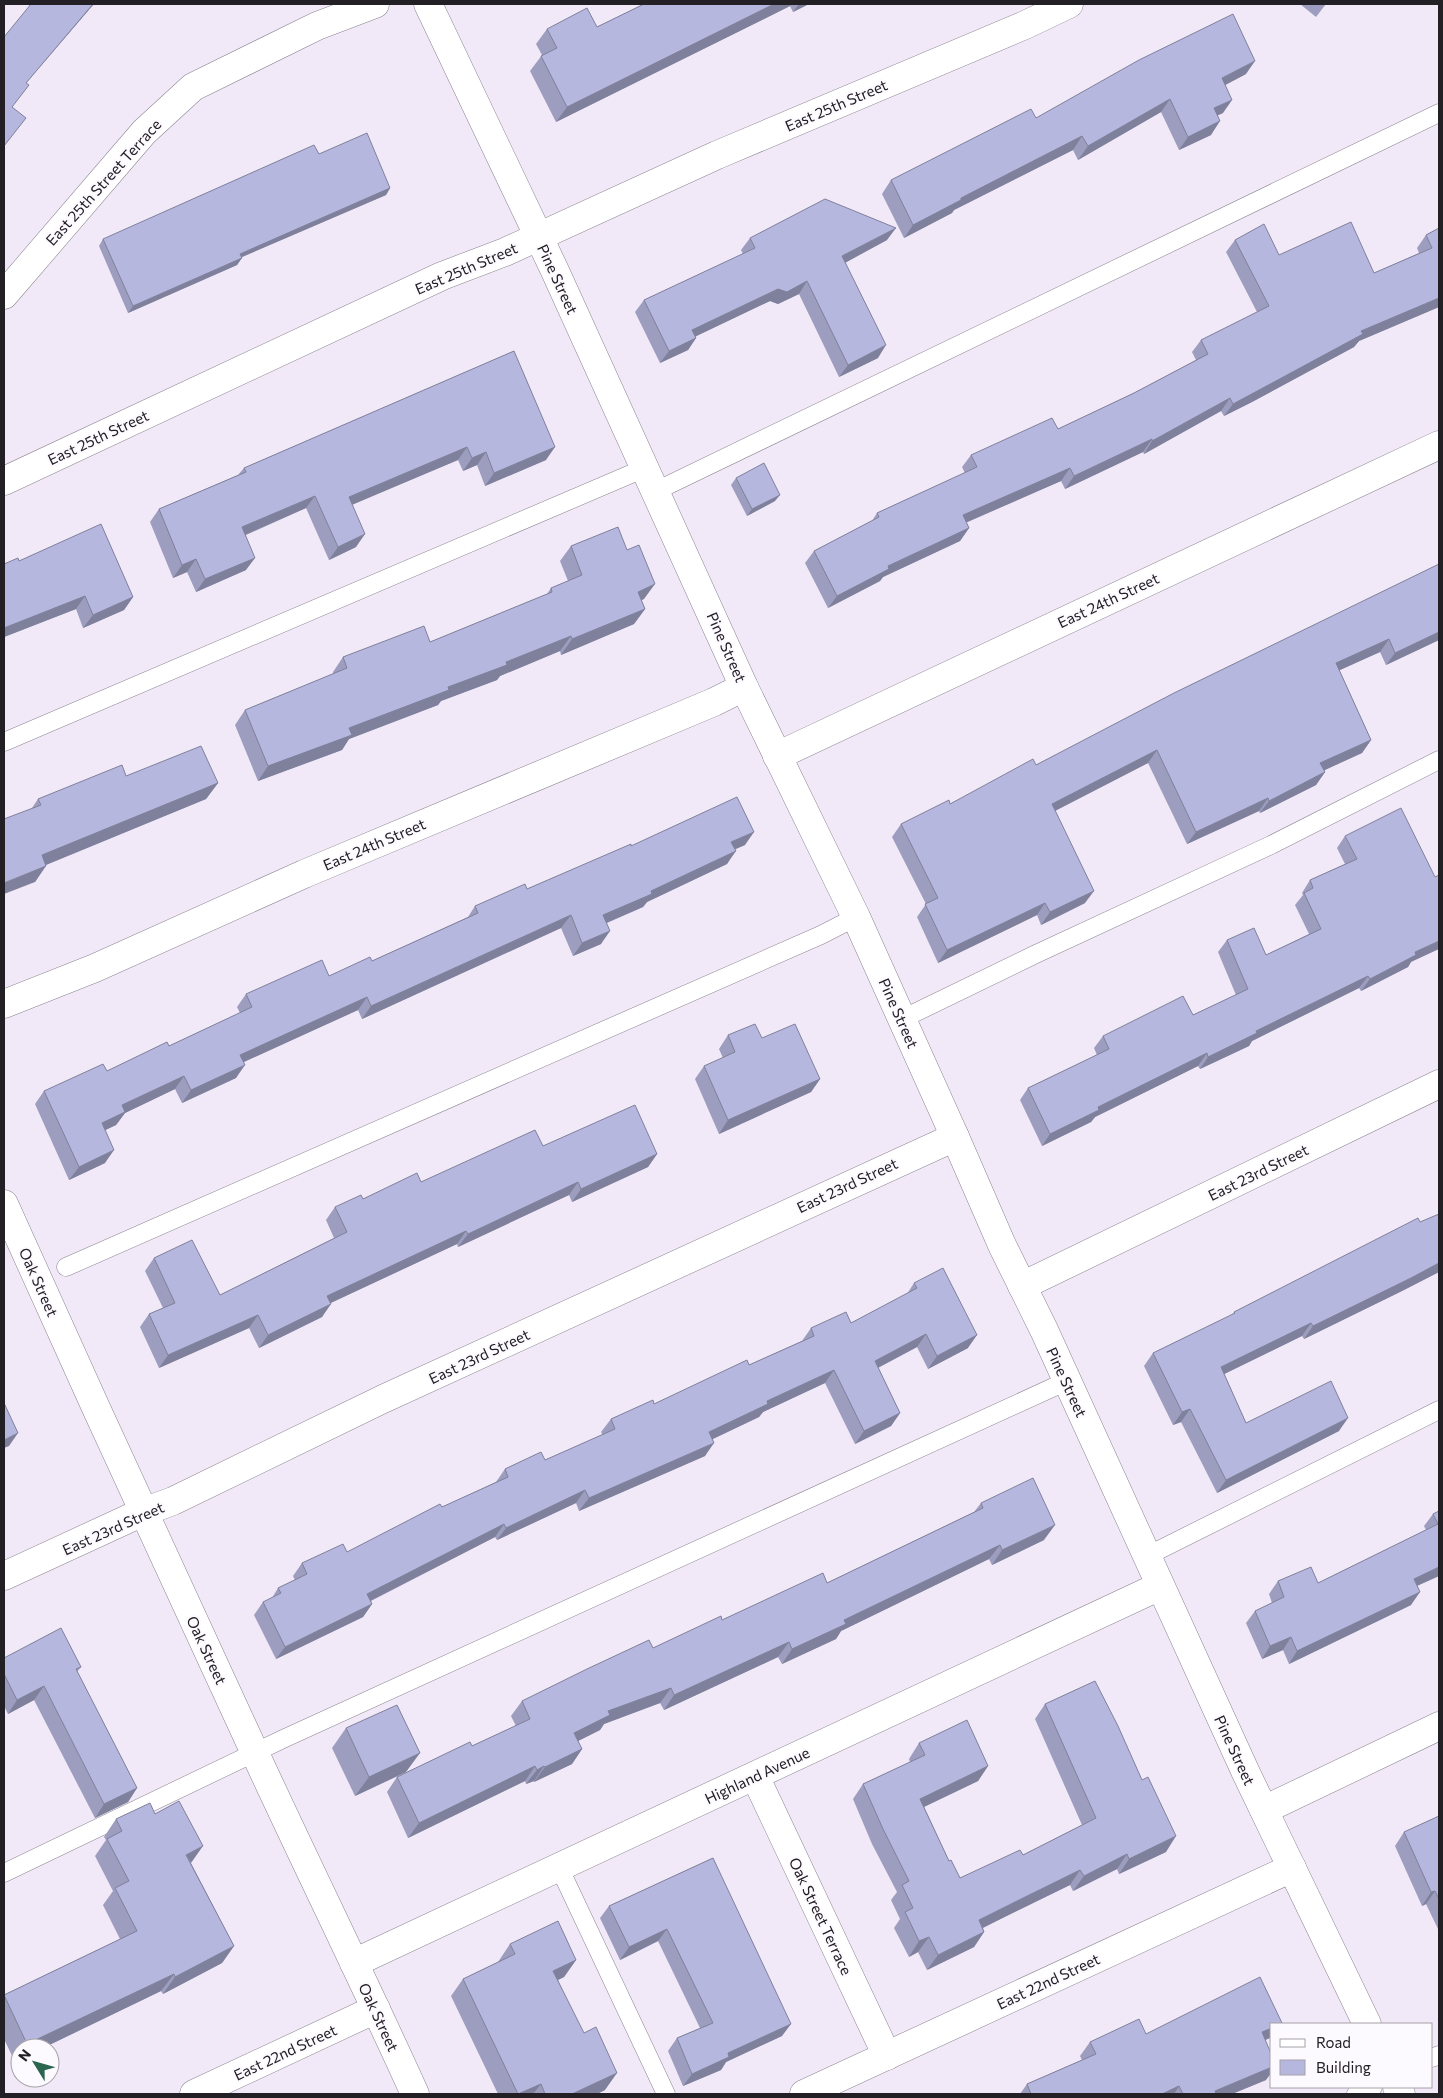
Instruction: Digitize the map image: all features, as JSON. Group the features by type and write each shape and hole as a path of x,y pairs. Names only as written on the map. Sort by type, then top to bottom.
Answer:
{"street":[{"name":"East 25th Street Terrace","path":"4,295 144,132 193,87 317,26 375,4"},
{"name":"Pine Street","path":"428,4 539,237 744,687 856,917 1002,1244 1264,1810 1367,2023"},
{"name":"East 25th Street","path":"4,481 442,276 539,237 717,155 1069,4"},
{"name":"East 24th Street","path":"777,756 1439,445"},
{"name":"East 24th Street","path":"4,1004 95,968 304,874 714,702 744,687"},
{"name":"East 23rd Street","path":"1022,1286 1439,1084"},
{"name":"East 23rd Street","path":"4,1576 143,1512 173,1501 383,1399 955,1137"},
{"name":"Oak Street","path":"4,1204 143,1512 415,2094"},
{"name":"Highland Avenue","path":"354,1963 1160,1586"},
{"path":"1264,1810 1439,1726"},
{"name":"Oak Street Terrace","path":"755,1776 887,2056"},
{"name":"East 22nd Street","path":"804,2094 1292,1868"},
{"name":"East 22nd Street","path":"194,2094 376,2010"}],"lane":[{"path":"4,742 650,480 1439,113"},
{"path":"902,1019 1036,954 1271,845 1439,760"},
{"path":"66,1267 821,935 856,917"},
{"path":"4,1873 254,1752 1067,1381"},
{"path":"1147,1556 1439,1410"},
{"path":"559,1868 666,2094"},
{"path":"1356,2094 1371,2088"}],"building":[{"path":"31,4 93,4 26,83 29,85 12,107 26,118 4,146 4,37"},
{"path":"644,4 774,4 567,107 541,56 557,48 547,29 587,8 597,27"},
{"path":"1233,14 1255,61 1222,78 1232,100 1214,108 1220,121 1188,137 1170,99 1088,146 1082,136 961,198 961,200 913,225 891,180 1031,109 1036,118 1139,60"},
{"path":"367,133 390,188 240,254 242,258 133,306 103,239 314,145 319,154"},
{"path":"825,199 896,228 842,256 886,345 848,365 807,281 787,292 778,289 692,330 696,338 669,351 644,300 755,248 750,238"},
{"path":"1351,222 1374,273 1432,248 1426,235 1439,228 1439,298 1361,331 1363,334 1233,404 1230,398 1152,441 1152,439 1074,476 1070,468 963,515 969,528 888,566 889,569 837,596 814,551 879,517 877,513 977,467 971,455 1052,418 1058,429 1134,393 1208,354 1201,340 1269,306 1235,240 1264,224 1279,255"},
{"path":"514,351 555,447 494,473 486,452 472,458 467,447 349,497 365,534 338,547 315,496 242,527 255,558 205,579 196,559 182,565 159,509 246,472 244,468"},
{"path":"764,463 780,495 752,509 736,478"},
{"path":"101,524 133,597 93,615 85,596 4,628 4,564 18,558 19,561"},
{"path":"618,527 627,550 639,545 655,584 638,592 645,609 572,639 571,636 506,662 507,665 448,687 449,690 349,728 352,735 268,766 245,710 347,668 343,657 424,626 430,642 552,592 551,588 582,575 571,546"},
{"path":"1439,564 1439,632 1395,653 1389,639 1336,663 1371,740 1320,763 1325,772 1269,801 1268,798 1196,832 1157,750 1052,804 1094,891 1050,912 1045,903 947,950 925,904 938,898 901,824 949,800 950,804 1033,759 1036,765 1174,693"},
{"path":"201,746 218,783 42,855 46,866 4,883 4,819 41,805 38,799 122,765 126,776"},
{"path":"737,797 754,832 731,842 736,851 651,891 652,894 603,915 610,931 582,943 571,915 371,1006 367,997 240,1055 245,1065 191,1090 184,1076 122,1105 125,1112 102,1123 114,1150 79,1167 44,1091 103,1064 107,1071 167,1042 169,1046 252,1007 246,994 322,960 329,976 370,957 372,961 478,913 475,906 525,884 527,889 631,844 631,846"},
{"path":"1401,808 1435,877 1439,875 1439,941 1415,952 1416,955 1370,979 1368,976 1256,1031 1257,1033 1208,1057 1207,1053 1098,1107 1099,1110 1050,1134 1028,1088 1109,1049 1103,1036 1183,996 1193,1015 1248,989 1227,940 1254,928 1266,955 1321,929 1304,893 1313,888 1310,880 1357,859 1345,836"},
{"path":"755,1024 762,1038 795,1024 820,1079 728,1120 704,1066 735,1052 728,1035"},
{"path":"635,1105 657,1154 581,1189 578,1182 468,1234 466,1231 327,1296 331,1304 268,1335 258,1315 168,1355 149,1314 175,1303 154,1258 192,1240 220,1295 347,1232 335,1207 361,1195 363,1199 417,1173 421,1182 535,1130 543,1146"},
{"path":"1439,1214 1439,1263 1313,1326 1311,1323 1221,1367 1246,1423 1331,1381 1348,1418 1226,1480 1190,1409 1182,1412 1153,1353 1235,1313 1418,1218 1420,1222"},
{"path":"943,1268 977,1335 937,1356 926,1334 875,1361 900,1413 864,1431 834,1370 767,1401 768,1404 709,1432 714,1443 589,1498 585,1490 506,1528 504,1524 367,1594 372,1604 285,1647 263,1602 281,1593 278,1588 307,1574 302,1563 343,1544 347,1552 440,1504 442,1507 508,1477 505,1469 541,1452 545,1460 615,1429 611,1419 653,1400 654,1404 747,1360 749,1365 814,1336 811,1328 846,1312 851,1323 917,1288 914,1283"},
{"path":"4,1403 18,1433 4,1440"},
{"path":"1033,1478 1055,1525 1002,1550 1000,1545 844,1620 846,1624 792,1649 789,1642 674,1695 671,1688 608,1711 610,1715 574,1733 582,1749 537,1770 535,1766 419,1823 397,1777 470,1742 472,1746 530,1719 522,1701 649,1640 653,1648 721,1616 722,1620 823,1573 827,1583 983,1508 981,1503"},
{"path":"1439,1511 1439,1567 1414,1579 1420,1592 1297,1651 1291,1637 1270,1646 1255,1611 1284,1597 1278,1581 1311,1567 1318,1583 1438,1524 1433,1514"},
{"path":"61,1628 81,1667 76,1669 137,1788 104,1804 44,1686 17,1700 4,1674 4,1658"},
{"path":"1095,1681 1142,1780 1148,1777 1176,1836 1129,1859 1127,1854 1084,1876 1080,1870 979,1920 984,1932 938,1955 929,1937 919,1941 905,1912 913,1908 902,1885 909,1881 863,1784 925,1755 919,1743 967,1720 988,1766 920,1799 949,1861 951,1860 960,1878 1020,1850 1023,1855 1096,1818 1045,1704"},
{"path":"397,1705 420,1753 369,1777 346,1728"},
{"path":"179,1801 203,1846 186,1855 234,1946 175,1977 174,1974 40,2038 24,2038 4,1995 137,1931 115,1888 129,1881 107,1839 122,1831 116,1819 150,1803 155,1814"},
{"path":"1439,1816 1439,1899 1435,1891 1431,1892 1404,1832"},
{"path":"713,1858 791,2024 728,2053 729,2057 692,2074 677,2038 713,2023 667,1929 629,1947 609,1906"},
{"path":"558,1921 576,1960 553,1971 584,2033 596,2027 617,2073 572,2094 545,2094 541,2084 518,2094 463,1979 515,1954 510,1944"},
{"path":"1260,1977 1282,2023 1270,2023 1270,2029 1262,2032 1270,2051 1270,2068 1215,2091 1216,2094 1183,2094 1179,2086 1162,2094 1031,2094 1027,2084 1096,2054 1090,2042 1139,2019 1146,2034"}]}
